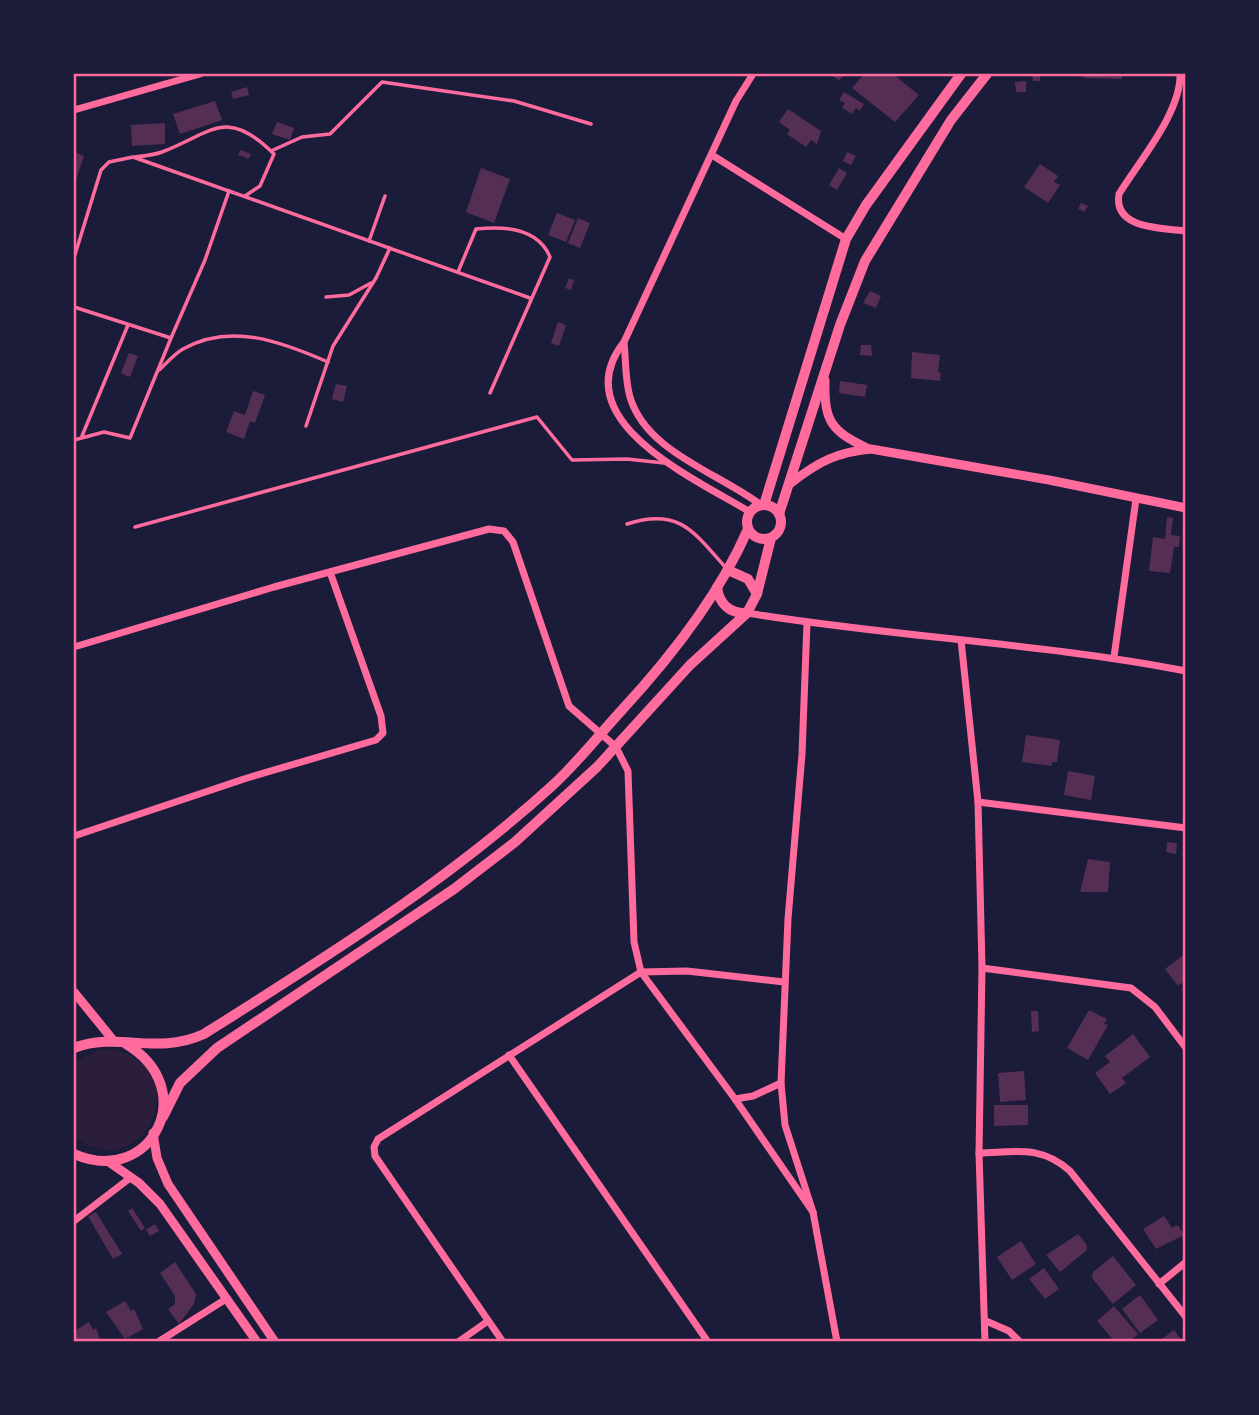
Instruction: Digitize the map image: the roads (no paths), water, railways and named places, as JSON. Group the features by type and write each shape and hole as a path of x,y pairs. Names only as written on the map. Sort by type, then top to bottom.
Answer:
{"main road":[{"path":"762,505 846,239 866,205 961,74"},
{"path":"779,514 840,325 871,250 951,120 987,74"},
{"path":"74,1048 88,1043 118,1042 159,1046 191,1040 257,1000 449,872 555,782 670,655 728,570 748,529 750,512 762,505 773,507 779,514 781,525 771,538 757,594 747,613 690,665 616,747 523,834 470,876 217,1048 180,1083 145,1146 129,1157 109,1162 74,1160"},
{"path":"748,529 756,537 771,538"},
{"path":"728,570 748,579 757,594"},
{"path":"717,587 719,598 726,607 747,613"},
{"path":"118,1042 144,1055 158,1073 164,1094 163,1117"},
{"path":"74,1154 88,1160"}],"street":[{"path":"74,110 200,74"},
{"path":"750,512 668,463 637,441 614,402 609,364 624,342 736,101 753,74"},
{"path":"1180,74 1178,95 1169,115 1119,194 1118,204 1119,210 1133,223 1185,231"},
{"path":"712,155 846,239"},
{"path":"624,342 628,386 642,422 661,441 762,505"},
{"path":"825,376 825,410 830,422 845,438 871,449 1185,508"},
{"path":"791,483 827,457 848,451 871,449"},
{"path":"1114,657 1136,499"},
{"path":"74,647 330,572 489,529 504,531 513,541 569,706 616,747 630,781 634,942 641,972 735,1099 813,1212"},
{"path":"74,836 247,778 376,740 383,733 381,716 330,572"},
{"path":"747,613 807,623 1114,657 1185,671"},
{"path":"807,623 802,754 784,982 781,1083 785,1125 813,1212 838,1342"},
{"path":"961,640 978,802 982,968 979,1153 985,1342"},
{"path":"978,802 1185,828"},
{"path":"982,968 1131,988 1155,1007 1185,1048"},
{"path":"503,1342 376,1156 374,1147 378,1139 641,972 687,971 784,982"},
{"path":"74,992 118,1042"},
{"path":"509,1055 708,1342"},
{"path":"735,1099 753,1096 781,1083"},
{"path":"153,1133 158,1158 168,1184 275,1342"},
{"path":"979,1153 1040,1152 1054,1157 1070,1171 1185,1318"},
{"path":"109,1162 160,1204 257,1342"},
{"path":"74,1221 130,1178"},
{"path":"1159,1284 1185,1262"},
{"path":"158,1342 226,1299"},
{"path":"458,1342 488,1321"},
{"path":"986,1321 1009,1331 1020,1342"}],"lane":[{"path":"271,151 302,137 330,134 382,82 514,101 591,124"},
{"path":"135,158 162,152 206,130 226,125 258,138 274,154 260,186 244,197"},
{"path":"74,258 102,170 109,162 120,157 135,158 530,298"},
{"path":"74,440 104,432 130,438 205,260 229,191"},
{"path":"369,241 386,196"},
{"path":"458,272 476,229 508,228 535,237 550,257 490,393"},
{"path":"306,426 333,346 376,278 390,248"},
{"path":"326,297 349,295 376,278"},
{"path":"74,307 171,338"},
{"path":"82,436 128,324"},
{"path":"157,372 183,349 212,339 247,335 275,340 328,362"},
{"path":"135,527 537,417 572,460 627,459 668,463"},
{"path":"627,524 649,517 670,518 694,532 728,570"}]}
